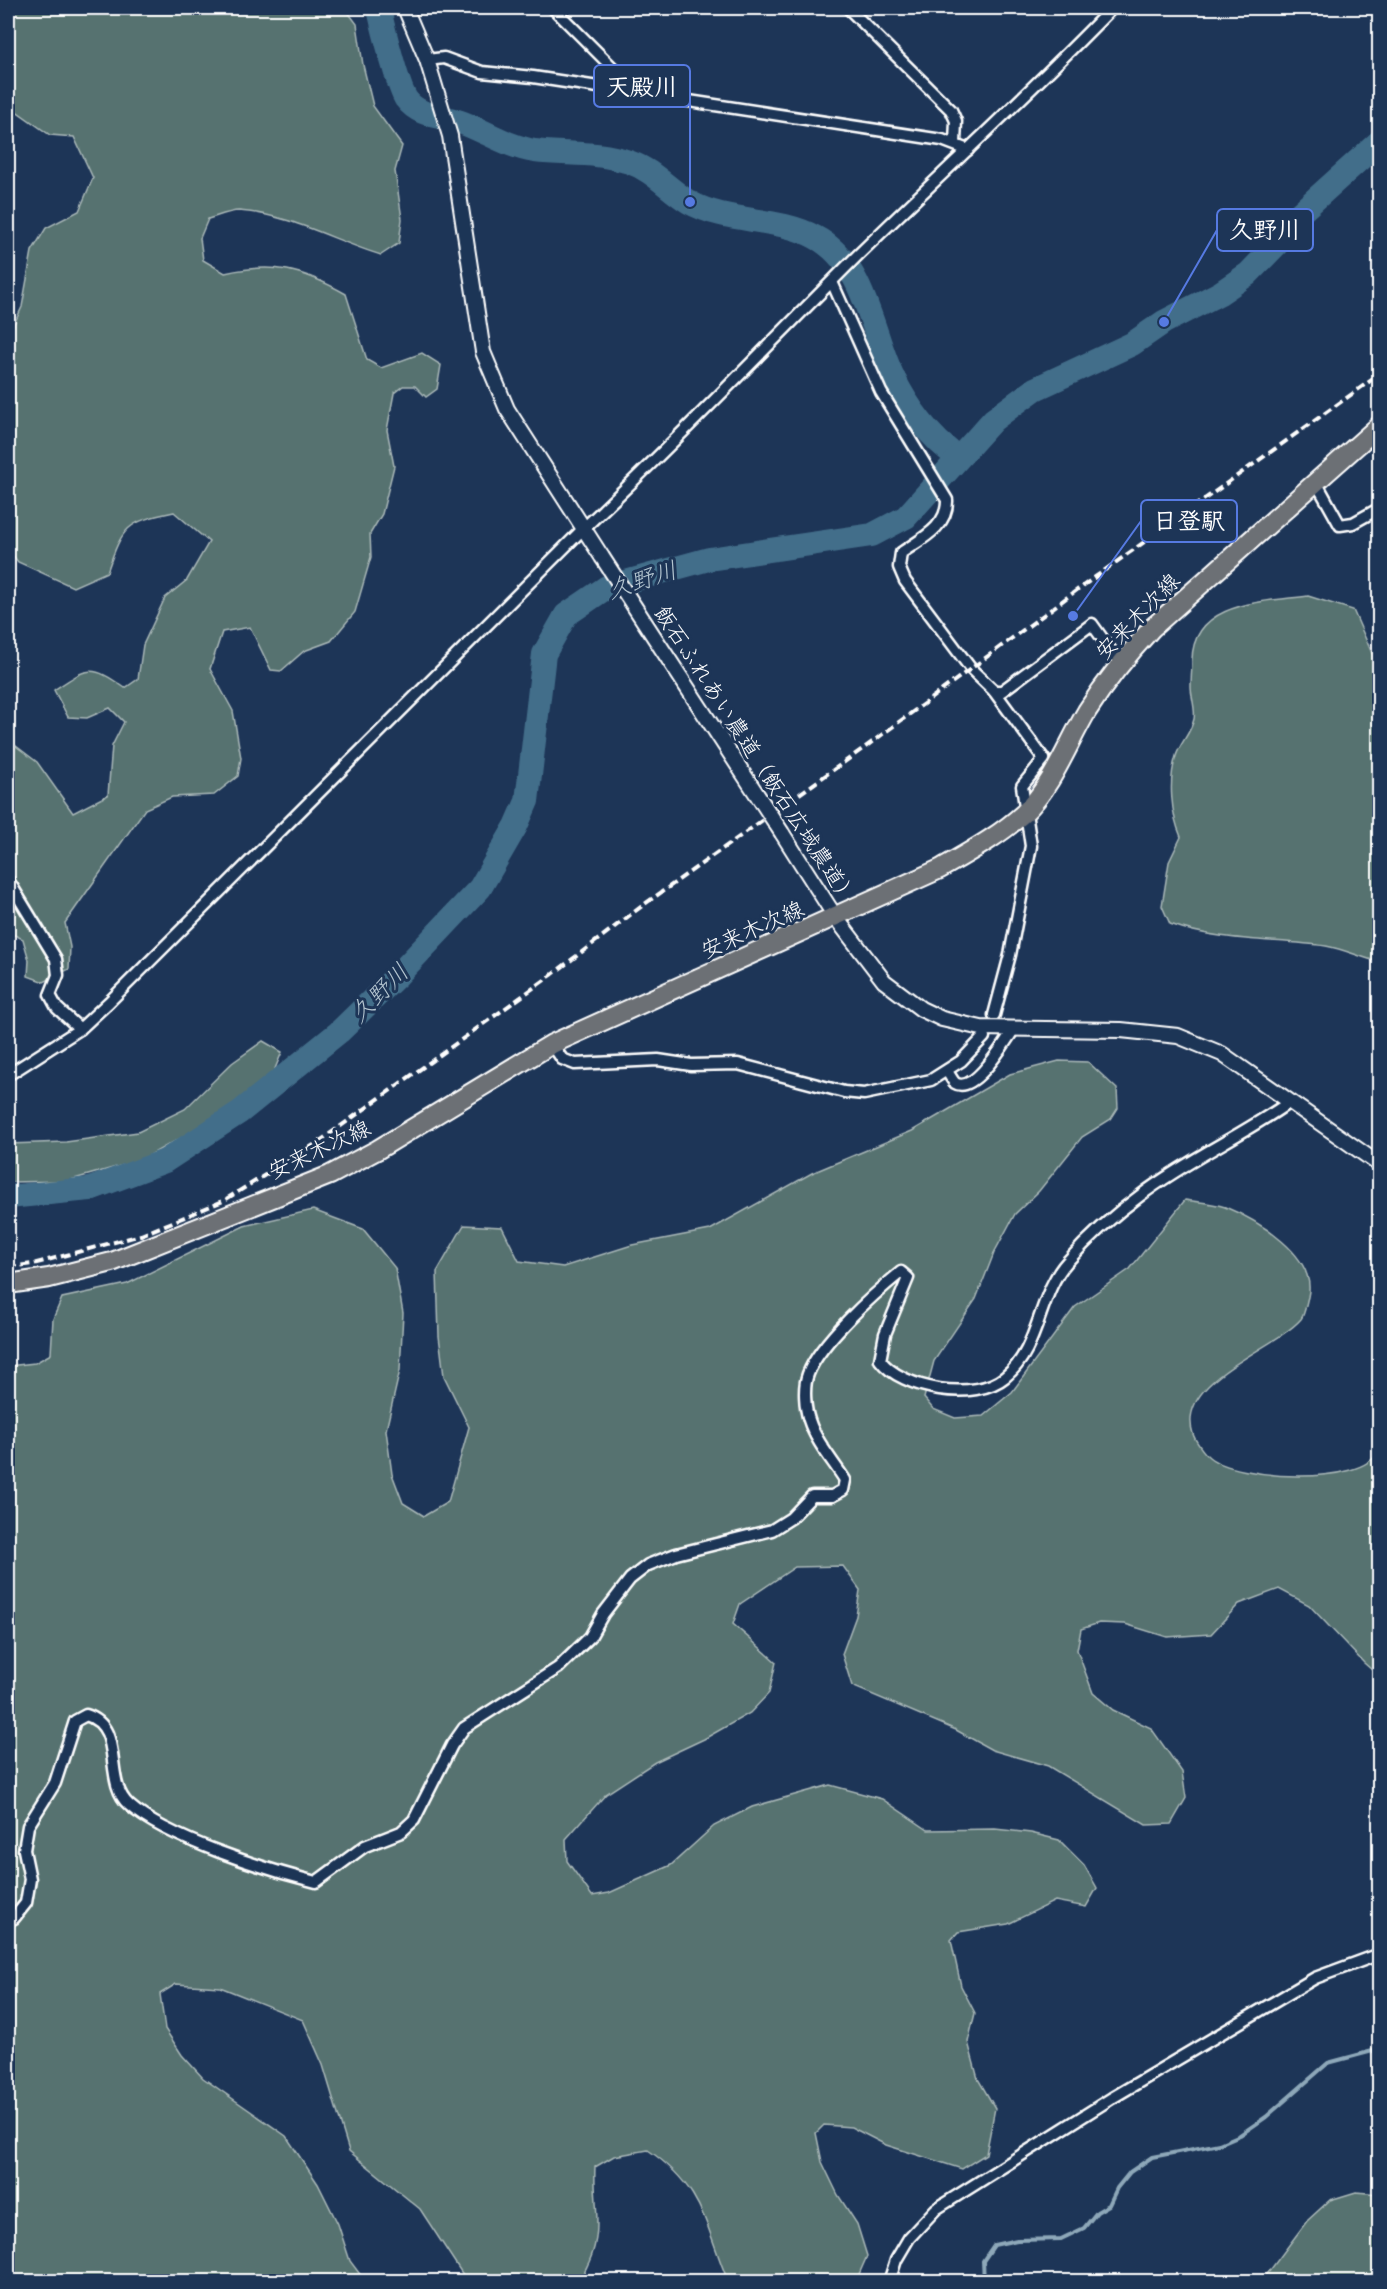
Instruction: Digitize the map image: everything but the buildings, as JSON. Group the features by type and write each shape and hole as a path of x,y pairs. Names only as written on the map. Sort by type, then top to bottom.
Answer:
{"main road":[{"name":"安来木次線","path":"8,1284 49,1278 112,1262 330,1175 377,1150 552,1044 836,918 940,869 998,835 1026,811 1057,769 1087,711 1120,663 1160,620 1380,424"}],"street":[{"name":"飯石ふれあい農道（飯石広域農道）","path":"405,8 427,60 450,136 483,352 507,409 836,918 884,981 921,1009 964,1026 1120,1030 1178,1036 1222,1054 1288,1103 1380,1165"},
{"path":"553,8 618,73 626,91"},
{"path":"848,8 951,110 956,121 955,143"},
{"path":"8,1075 80,1029 647,468 840,273 969,150 1112,8"},
{"path":"427,60 444,58 482,72 626,91 955,143 969,150"},
{"path":"832,282 841,298 871,373 947,500 947,511 940,525 901,553 899,567 905,581 971,669 994,691 1044,759 1023,786 1031,846 1010,955 994,1015"},
{"path":"1316,482 1340,525 1353,523 1380,508"},
{"path":"994,691 1002,691 1092,624 1120,663"},
{"path":"8,880 56,959 58,975 50,995 57,1008 80,1029"},
{"path":"946,1071 954,1082 962,1085 971,1082 987,1068 1014,1029"},
{"path":"552,1044 562,1059 575,1064 658,1060 691,1065 738,1064 844,1092 864,1094 931,1080 967,1055 984,1037"},
{"path":"8,1921 14,1918 26,1903 30,1879 24,1850 28,1826 55,1784 75,1721 86,1715 97,1718 108,1733 117,1784 128,1804 182,1836 316,1882 365,1846 401,1832 414,1820 452,1745 464,1728 558,1668 590,1637 603,1614 630,1579 648,1565 676,1554 772,1530 791,1518 813,1496 832,1496 843,1490 845,1480 809,1420 805,1399 807,1375 825,1346 883,1286 901,1272 908,1278 885,1334 880,1360 887,1370 910,1383 955,1391 986,1386 1004,1378 1014,1367 1028,1344 1049,1290 1065,1264 1109,1220 1143,1193 1288,1103"},
{"path":"889,2282 896,2260 909,2238 936,2209 1112,2098 1315,1978 1380,1954"}],"green space":[{"path":"8,8 176,8 209,13 231,8 345,8 357,24 363,65 373,106 402,146 395,171 402,219 399,243 381,255 276,217 235,211 208,219 200,238 203,260 225,273 273,268 301,273 330,285 346,294 367,360 381,368 422,353 441,365 437,389 426,397 415,386 403,386 394,393 387,430 394,466 382,514 370,534 371,557 355,612 331,641 304,651 281,671 271,670 250,627 222,632 210,669 233,711 241,758 238,776 214,795 172,797 145,809 65,923 70,947 69,969 44,982 28,976 29,960 23,939 8,932 8,740 37,762 73,813 108,795 112,746 124,722 110,708 87,718 68,717 54,690 82,673 90,671 104,675 125,688 138,679 143,645 165,598 187,580 209,542 174,512 146,519 128,528 117,545 107,572 73,587 18,562 8,549 8,337 22,307 32,251 46,228 79,211 93,178 74,137 50,135 8,105"},
{"path":"1308,596 1353,610 1375,660 1379,663 1379,962 1326,946 1227,937 1189,930 1170,924 1162,906 1169,862 1181,837 1173,808 1171,787 1178,751 1194,719 1191,684 1195,641 1204,626 1218,615 1234,608 1252,603"},
{"path":"263,1041 282,1052 274,1071 217,1118 141,1160 67,1181 8,1182 8,1144 66,1142 138,1132 185,1109 232,1063"},
{"path":"1059,1061 1088,1062 1117,1089 1118,1108 1111,1119 1082,1137 1039,1191 1015,1214 994,1253 976,1299 934,1361 924,1398 933,1409 955,1418 983,1416 1012,1392 1075,1307 1130,1269 1185,1200 1225,1207 1268,1230 1295,1254 1304,1267 1309,1282 1304,1311 1301,1319 1288,1331 1212,1382 1198,1398 1191,1415 1193,1434 1207,1455 1223,1465 1244,1471 1270,1474 1325,1475 1349,1470 1368,1462 1379,1450 1379,1676 1309,1605 1279,1589 1239,1604 1211,1634 1167,1637 1125,1624 1099,1623 1081,1629 1077,1650 1093,1693 1113,1710 1151,1728 1182,1772 1186,1798 1171,1824 1146,1825 1048,1766 992,1750 956,1730 852,1686 842,1654 856,1616 860,1590 843,1566 795,1567 740,1604 733,1624 776,1662 769,1693 750,1713 704,1739 655,1762 606,1794 566,1839 567,1861 592,1896 609,1893 671,1865 714,1826 752,1807 830,1785 882,1799 928,1830 995,1829 1031,1833 1059,1840 1084,1865 1097,1888 1086,1907 1055,1901 1008,1924 958,1932 951,1940 961,1986 975,2013 968,2042 978,2079 995,2108 986,2154 962,2169 886,2145 851,2127 824,2125 816,2133 822,2162 838,2195 857,2224 867,2256 856,2281 728,2281 707,2225 692,2194 667,2164 648,2150 614,2156 595,2167 596,2238 589,2262 576,2282 467,2281 420,2209 349,2151 323,2065 303,2020 220,1987 176,1984 160,1994 165,2029 182,2055 203,2078 286,2136 318,2184 338,2224 350,2261 365,2281 8,2281 8,1366 35,1363 51,1354 53,1319 62,1298 127,1284 244,1226 313,1210 363,1229 395,1268 403,1313 400,1370 386,1430 392,1474 403,1503 424,1516 448,1502 469,1427 444,1376 439,1336 437,1272 464,1225 502,1227 519,1261 563,1267 632,1245 710,1230 812,1173 912,1131 1010,1074"},
{"path":"1356,2192 1379,2194 1379,2281 1262,2281 1307,2221 1330,2200"}],"waterway":[{"path":"379,8 399,82 406,99 418,110 455,120 525,149 605,156 638,165 681,197 704,209 800,230 832,249 845,263 856,281 885,359 905,399 929,432 958,457"},
{"name":"久野川","path":"8,1197 90,1189 165,1161 240,1112 339,1032 398,975 480,888 516,826 527,801 544,654 566,615 607,587 709,559 872,535 906,517 993,420 1035,389 1132,344 1164,322 1220,293 1248,274 1282,239 1300,213 1380,141"},
{"path":"984,2282 983,2261 994,2245 1017,2240 1061,2239 1084,2228 1097,2212 1109,2205 1117,2188 1130,2172 1152,2157 1219,2144 1240,2135 1266,2117 1328,2063 1380,2049"}],"railway":[{"path":"8,1267 33,1264 141,1235 223,1201 317,1143 553,974 642,906 864,748 1077,590 1380,374"}],"place":[{"name":"天殿川","path":"690,202"},
{"name":"久野川","path":"1164,322"},
{"name":"日登駅","path":"1073,616"}]}
